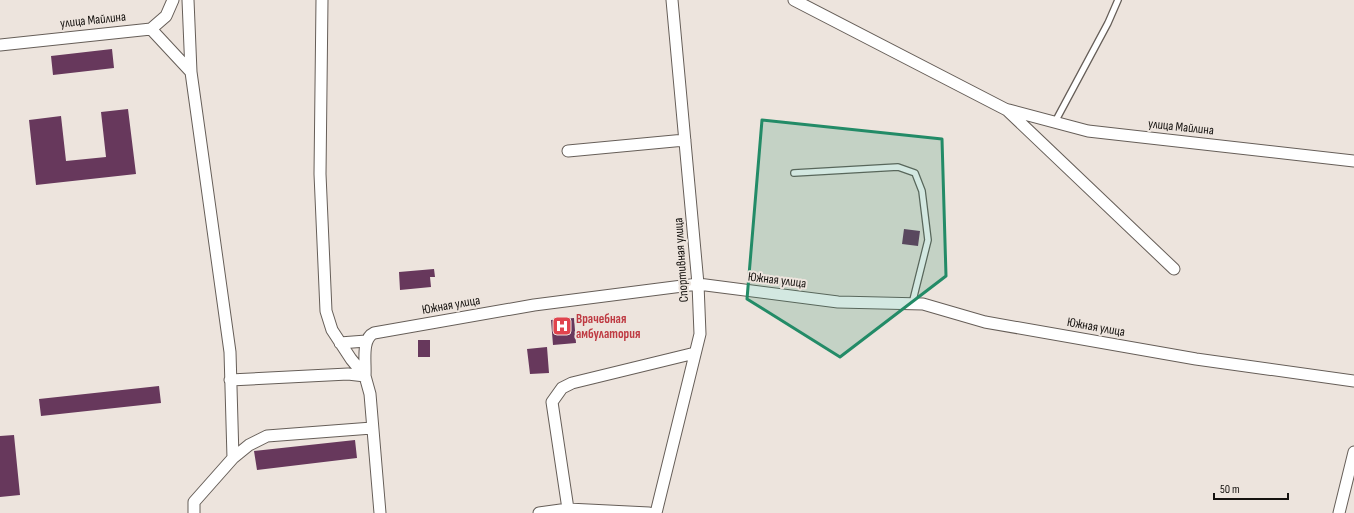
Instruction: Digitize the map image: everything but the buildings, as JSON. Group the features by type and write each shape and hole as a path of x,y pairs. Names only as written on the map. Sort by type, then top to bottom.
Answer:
{"street":[{"path":"173,0 166,16 151,29 191,72"},
{"path":"188,0 191,72 230,352 233,458"},
{"path":"322,0 320,174 326,311 332,330 351,360 366,376"},
{"name":"Спортивная улица","path":"656,513 700,334 698,284 672,0"},
{"name":"улица Майлина","path":"794,0 1007,110 1088,131 1354,161"},
{"name":"улица Майлина","path":"0,45 151,29"},
{"name":"улица Майлина","path":"1007,110 1174,269"},
{"path":"568,151 685,140"},
{"name":"Южная улица","path":"366,341 370,335 374,333 534,305 698,284 838,302 923,304 985,322 1188,358 1354,381"},
{"path":"340,343 366,341 366,376 370,394 380,513"},
{"path":"568,509 552,402 562,388 572,383 695,353"},
{"path":"230,380 348,374 366,376"},
{"path":"194,513 194,502 233,458 249,445 267,436 372,428"},
{"path":"1339,513 1354,452"},
{"path":"539,513 568,509 649,513"}],"lane":[{"path":"1055,122 1108,23 1118,0"},
{"path":"794,173 898,167 915,173 922,191 928,240 912,304"}],"highlighted area":[{"path":"762,120 942,139 946,276 840,357 747,299"}],"place":[{"name":"Врачебная амбулатория","path":"562,326"}]}
